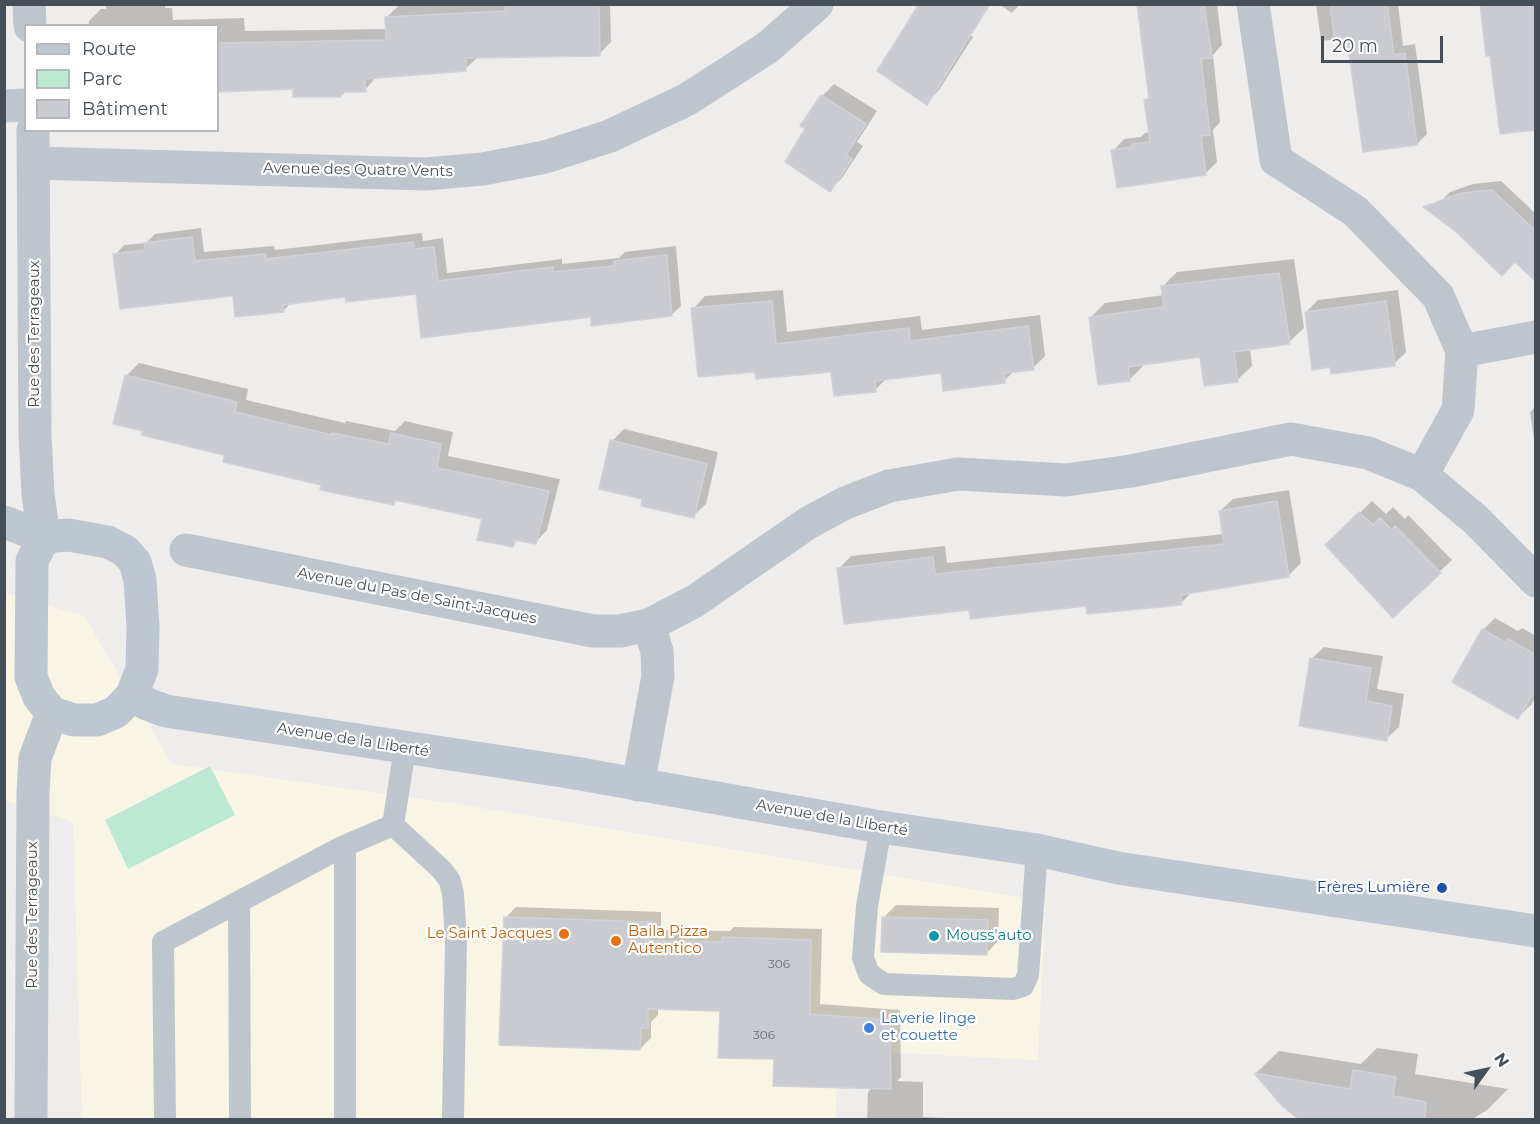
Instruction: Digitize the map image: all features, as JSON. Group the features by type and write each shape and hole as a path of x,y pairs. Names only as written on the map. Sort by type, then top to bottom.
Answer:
{"street":[{"path":"29,4 30,24"},
{"name":"Avenue des Quatre Vents","path":"34,163 426,174 483,169 545,157 610,136 686,100 768,48 818,4"},
{"path":"1253,4 1276,160 1355,211 1438,296 1462,351 1458,410 1422,475"},
{"path":"4,106 24,105"},
{"name":"Rue des Terrageaux","path":"33,132 35,435 38,494 44,537"},
{"path":"1462,351 1536,338"},
{"name":"Avenue du Pas de Saint-Jacques","path":"186,550 593,631 620,631 649,625 695,601 808,522 845,503 889,486 958,474 1066,480 1131,471 1291,439 1368,453 1422,475 1475,519 1536,581"},
{"path":"4,522 44,537 68,535 108,542 125,551 135,562 141,580 142,669 132,695 116,712 97,720 74,720 52,713 39,698 31,677 32,561 44,537"},
{"path":"638,785 658,676 657,651 649,625"},
{"name":"Avenue de la Liberté","path":"132,695 166,711 569,772 881,827 1037,850 1118,868 1536,931"},
{"name":"Rue des Terrageaux","path":"31,1119 33,793 35,758 52,713"}],"lane":[{"path":"393,825 405,748"},
{"path":"165,1119 163,942 345,846 393,825"},
{"path":"393,825 442,870 450,881 453,894 456,939 453,1119"},
{"path":"881,827 867,906 863,958 869,974 884,984 1013,989 1023,986 1028,975 1037,850"},
{"path":"345,846 345,1119"},
{"path":"239,902 240,1119"}],"shaded area":[{"path":"4,593 84,616 172,764 450,803 1045,901 1038,1060 837,1050 836,1119 82,1119 73,822 5,800"}],"green space":[{"path":"210,766 235,815 128,869 105,820"}],"building":[{"path":"505,4 599,4 600,56 466,58 466,71 365,79 366,92 341,92 341,97 293,97 293,89 219,92 219,43 386,40 385,17 505,11"},
{"path":"919,4 990,4 927,105 877,71"},
{"path":"1137,4 1204,4 1212,58 1201,59 1210,135 1201,136 1206,175 1117,188 1111,150 1150,142 1144,100 1149,99"},
{"path":"1330,4 1387,4 1394,55 1405,53 1417,145 1363,152 1347,40 1335,41"},
{"path":"1480,4 1536,4 1536,130 1500,134 1490,56 1486,56"},
{"path":"821,95 866,124 846,155 852,159 830,192 785,162 805,129 800,126"},
{"path":"1492,190 1536,231 1536,282 1515,262 1502,276 1455,231 1423,207 1462,193"},
{"path":"192,237 195,261 265,254 266,259 413,242 414,249 434,247 438,281 553,267 553,272 614,266 614,261 667,255 672,316 591,326 591,317 421,338 416,294 346,302 345,297 283,305 284,312 235,317 233,296 120,309 113,254 145,250 144,243"},
{"path":"1279,273 1290,344 1234,352 1238,382 1204,386 1200,357 1128,367 1130,381 1098,385 1089,317 1164,307 1161,286"},
{"path":"772,301 776,344 909,328 910,341 1028,326 1034,370 1004,373 1005,383 943,391 941,373 875,381 876,392 834,396 831,372 756,379 755,372 698,377 691,308"},
{"path":"1386,301 1395,366 1331,374 1330,367 1312,370 1305,312"},
{"path":"125,375 237,402 235,412 332,435 332,433 389,444 391,433 441,444 437,468 549,491 536,544 515,540 513,547 477,540 482,519 395,500 394,505 320,490 321,485 223,462 224,455 141,435 143,431 113,424"},
{"path":"610,440 707,464 694,518 641,506 642,499 599,489"},
{"path":"1277,501 1289,577 1181,595 1181,605 1087,614 1086,606 970,619 969,610 844,624 837,568 933,557 935,574 1224,544 1219,511"},
{"path":"1359,512 1373,525 1380,518 1392,530 1395,526 1441,573 1393,618 1325,545"},
{"path":"1482,629 1506,643 1508,639 1536,655 1536,689 1518,719 1452,682"},
{"path":"1310,658 1371,668 1366,701 1392,706 1387,741 1299,726"},
{"path":"504,917 651,922 651,941 722,942 722,937 811,940 810,1014 890,1020 891,1089 773,1086 774,1059 718,1058 720,1011 648,1009 648,1028 641,1028 640,1050 499,1045"},
{"name":"Mouss'auto","path":"882,917 988,920 987,955 881,952"},
{"path":"1353,1070 1396,1077 1393,1096 1426,1102 1425,1119 1298,1119 1282,1106 1254,1073 1350,1089"}],"place":[{"name":"Frères Lumière","path":"1442,888"},
{"name":"Le Saint Jacques","path":"564,934"},
{"name":"Mouss'auto","path":"934,936"},
{"name":"Baila Pizza Autentico","path":"616,941"},
{"name":"Laverie linge et couette","path":"869,1028"}]}
